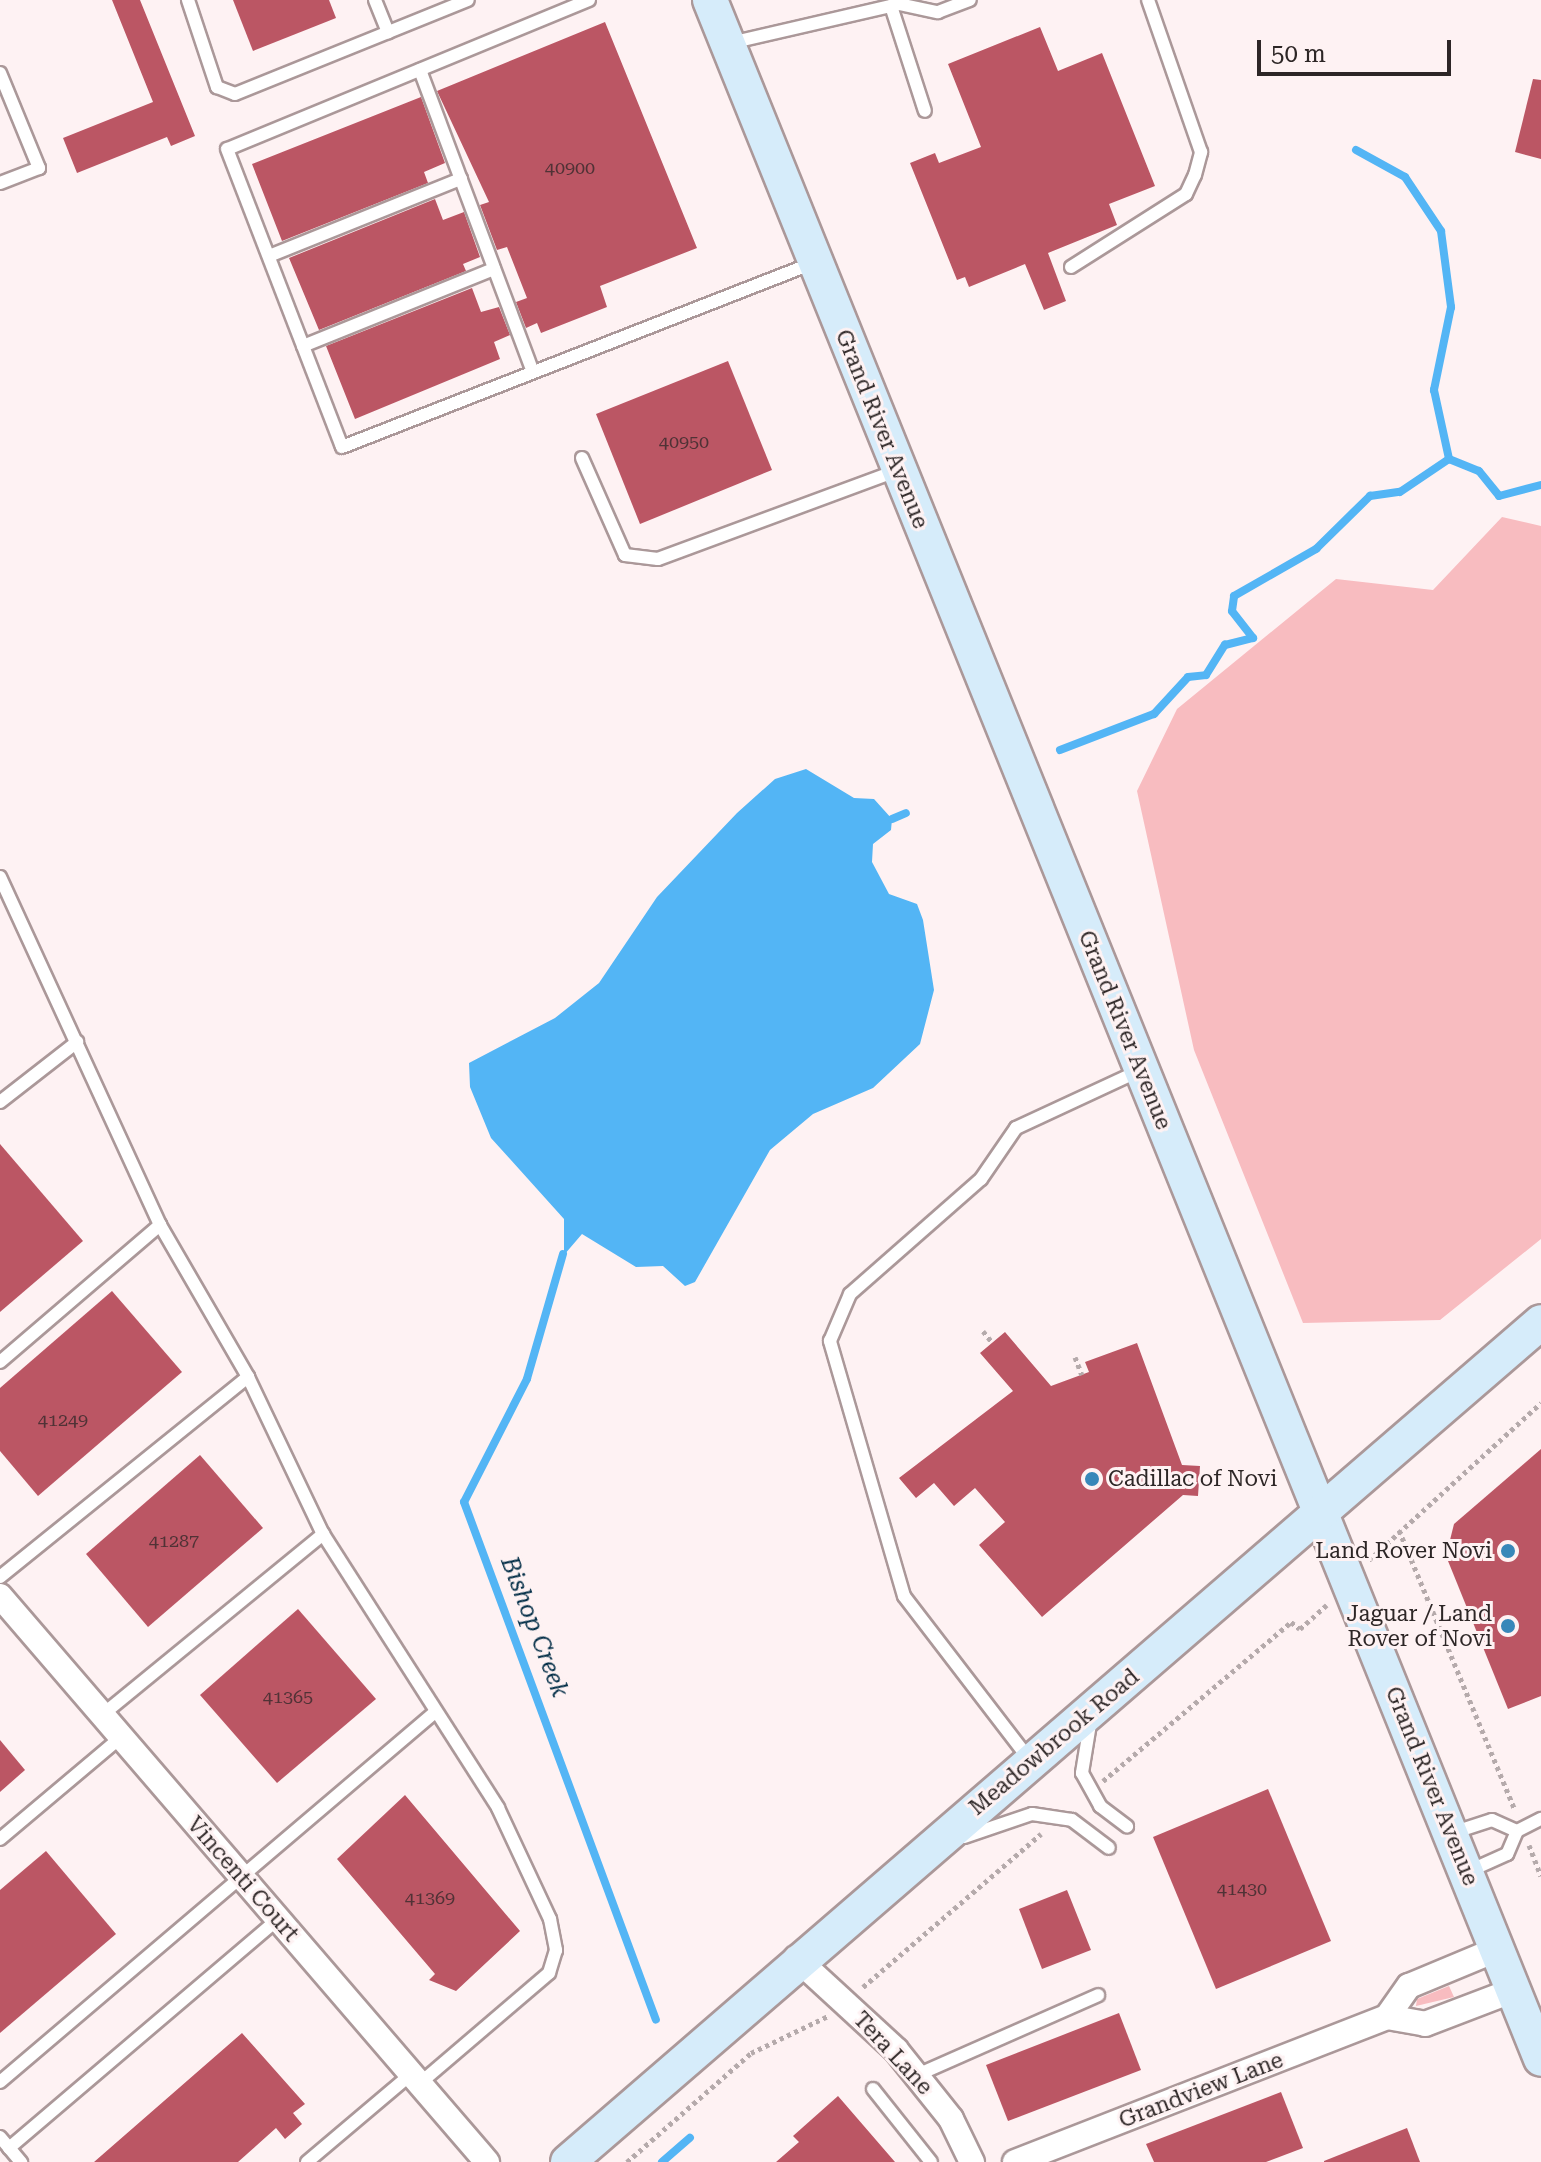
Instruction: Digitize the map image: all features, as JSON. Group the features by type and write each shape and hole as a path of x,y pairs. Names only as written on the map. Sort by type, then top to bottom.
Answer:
{"main road":[{"name":"Grand River Avenue","path":"710,0 1541,2059"},
{"name":"Meadowbrook Road","path":"568,2162 796,1958 1095,1709 1541,1322"}],"street":[{"name":"Vincenti Court","path":"2,1601 487,2162"},
{"path":"1498,1949 1409,1986 1387,2017 1425,2024 1514,1990"},
{"name":"Tera Lane","path":"796,1958 917,2075 972,2162"},
{"name":"Grandview Lane","path":"1015,2162 1387,2017"}],"lane":[{"path":"188,0 217,87 235,94 388,33 450,4 468,0"},
{"path":"375,0 388,33"},
{"path":"589,0 227,149 342,447 815,262"},
{"path":"727,44 891,6 938,12 970,0"},
{"path":"1071,267 1186,194 1195,175 1201,152 1148,0"},
{"path":"891,6 925,111"},
{"path":"420,70 533,372"},
{"path":"0,73 39,168 0,183"},
{"path":"269,256 461,179"},
{"path":"303,346 494,269"},
{"path":"582,458 625,555 658,559 899,470"},
{"path":"0,877 160,1225 248,1377 323,1534 434,1713 498,1808 550,1919 556,1950 549,1973 307,2162"},
{"path":"0,1102 77,1042"},
{"path":"1031,1762 904,1596 830,1341 850,1294 981,1179 1016,1128 1141,1070"},
{"path":"0,1362 160,1225"},
{"path":"0,1577 248,1377"},
{"path":"102,1715 323,1534"},
{"path":"1095,1709 1082,1773 1091,1792 1127,1826"},
{"path":"0,2082 239,1875 434,1713"},
{"path":"0,1839 121,1737"},
{"path":"920,1855 1003,1820 1060,1818 1109,1848"},
{"path":"1467,1872 1507,1854 1517,1831 1541,1819"},
{"path":"1451,1833 1492,1820 1517,1831"},
{"path":"9,2148 278,1919"},
{"path":"917,2075 1098,1995"},
{"path":"873,2089 931,2162"},
{"path":"0,2137 21,2162"}],"path":[{"path":"983,1331 992,1342"},
{"path":"1075,1357 1082,1375"},
{"path":"1378,1550 1541,1403"},
{"path":"1399,1530 1515,1809"},
{"path":"1091,1792 1291,1622 1300,1629 1314,1619"},
{"path":"627,2162 751,2053 803,2033 844,2002 1060,1818"},
{"path":"1531,1849 1541,1876"}],"shaded area":[{"path":"1502,517 1541,526 1541,1239 1440,1320 1303,1323 1194,1050 1137,791 1177,709 1336,579 1433,590"},
{"path":"1449,1986 1454,1997 1416,2006 1417,1999"}],"water":[{"path":"806,769 854,798 874,799 892,819 891,830 873,844 872,862 889,894 917,904 923,920 934,990 920,1044 873,1088 813,1114 770,1150 695,1282 685,1286 663,1266 636,1267 582,1234 564,1255 564,1219 491,1138 470,1087 469,1063 555,1018 599,983 657,897 737,813 775,779"}],"building":[{"path":"112,0 140,0 195,136 171,146 167,137 77,173 63,138 153,102"},
{"path":"233,0 329,0 336,18 253,51"},
{"path":"605,22 697,248 600,286 607,307 541,333 537,323 526,328 516,302 527,298 507,247 497,250 480,205 489,202 437,91"},
{"path":"1040,27 1058,71 1102,53 1155,186 1109,204 1117,225 1048,253 1066,301 1044,310 1025,264 969,287 965,277 957,280 910,163 935,153 939,163 981,147 948,64"},
{"path":"1533,79 1541,80 1541,159 1515,152"},
{"path":"421,97 445,163 424,172 428,183 282,241 252,164"},
{"path":"435,199 443,220 464,212 480,257 463,264 466,271 319,330 289,258"},
{"path":"472,288 481,312 499,307 510,335 494,342 500,359 355,419 326,346"},
{"path":"728,361 772,470 640,524 596,414"},
{"path":"0,1144 83,1241 0,1312"},
{"path":"112,1291 182,1372 38,1496 0,1451 0,1388"},
{"name":"Cadillac of Novi","path":"1005,1332 1051,1386 1089,1372 1085,1362 1137,1343 1182,1465 1200,1466 1198,1496 1183,1495 1042,1617 979,1545 1005,1522 975,1488 954,1506 934,1483 916,1498 899,1478 1013,1391 980,1353"},
{"name":"Jaguar / Land Rover of Novi","path":"1541,1449 1541,1696 1508,1709 1446,1556 1454,1524"},
{"path":"200,1455 263,1528 148,1627 86,1554"},
{"path":"298,1609 376,1699 277,1783 200,1695"},
{"path":"0,1740 25,1770 0,1792"},
{"path":"1268,1789 1331,1941 1216,1989 1153,1837"},
{"path":"405,1795 520,1931 456,1991 429,1980 435,1974 337,1859"},
{"path":"46,1851 116,1934 0,2033 0,1890"},
{"path":"1067,1890 1091,1950 1042,1969 1019,1909"},
{"path":"1119,2013 1141,2070 1008,2121 986,2065"},
{"path":"242,2033 305,2104 293,2113 302,2124 285,2139 276,2128 238,2162 94,2162"},
{"path":"1281,2092 1303,2148 1266,2162 1154,2162 1146,2144"},
{"path":"838,2096 895,2162 776,2162 799,2142 793,2136"},
{"path":"1407,2128 1420,2162 1324,2162 1324,2161"}],"waterway":[{"path":"1356,150 1405,177 1441,231 1451,307 1434,390 1449,459"},
{"name":"Bishop Creek","path":"1060,750 1154,714 1188,677 1206,675 1225,645 1253,638 1232,611 1234,596 1316,549 1370,496 1400,492 1449,459 1479,471 1499,496 1541,485"},
{"name":"Bishop Creek","path":"892,819 906,813"},
{"name":"Bishop Creek","path":"563,1254 527,1379 464,1502 656,2020"},
{"name":"Bishop Creek","path":"662,2162 690,2138"}],"place":[{"name":"Cadillac of Novi","path":"1092,1479"},
{"name":"Land Rover Novi","path":"1508,1551"},
{"name":"Jaguar / Land Rover of Novi","path":"1508,1626"}]}
